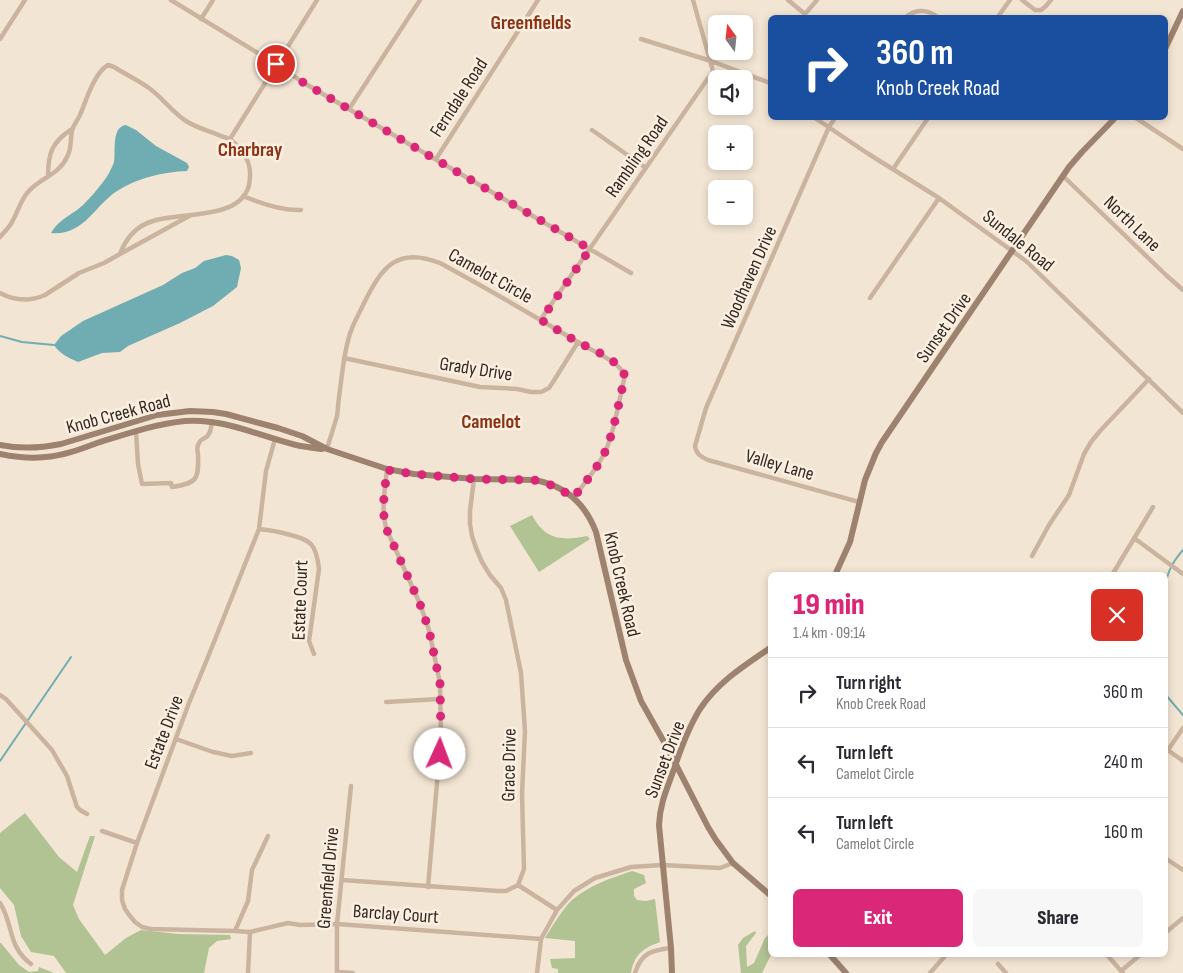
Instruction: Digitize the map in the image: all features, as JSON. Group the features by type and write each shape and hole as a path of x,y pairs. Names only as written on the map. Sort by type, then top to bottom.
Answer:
{"main road":[{"path":"1168,43 1183,11"},
{"name":"Sunset Drive","path":"836,572 850,542 865,480 882,442 1074,160 1113,120"},
{"name":"Knob Creek Road","path":"3,445 40,447 61,444 157,414 190,411 213,412 302,436 327,449 387,470 474,479 523,479 542,482 574,497 587,514 596,532 626,660 641,701 708,827 733,863 768,893"},
{"path":"212,422 213,412"},
{"name":"Knob Creek Road","path":"0,454 19,457 46,457 174,422 200,421 228,425 298,446 327,449"},
{"path":"133,422 136,431"},
{"path":"263,424 272,431 275,439 288,435 302,436"},
{"path":"90,435 92,445"},
{"path":"3,445 19,457 26,452 40,447"},
{"name":"Sunset Drive","path":"672,973 659,825 660,808 691,726 700,708 737,670 768,649"},
{"path":"832,957 846,973"}],"street":[{"path":"0,39 25,0"},
{"path":"171,0 304,83 631,273"},
{"path":"201,19 213,0"},
{"path":"230,139 317,0"},
{"path":"350,109 420,0"},
{"name":"Ferndale Road","path":"436,159 538,0"},
{"name":"Rambling Road","path":"541,320 713,71 694,0"},
{"path":"788,0 803,15"},
{"path":"805,15 817,0"},
{"path":"1000,15 1010,0"},
{"path":"1022,0 1036,10 1041,10 1051,0"},
{"path":"908,15 911,12 924,10 934,15"},
{"path":"640,39 710,61 768,82"},
{"path":"48,176 50,152 59,139 72,129 80,115 91,86 102,69 110,65 149,88 185,120 199,128 230,139 246,157 250,169 250,182 247,192 235,205 224,210 154,220 139,228 128,238 120,254"},
{"name":"Sundale Road","path":"817,120 939,198 1014,250 1183,413"},
{"name":"Woodhaven Drive","path":"696,451 696,440 706,408 834,120"},
{"path":"893,169 927,120"},
{"path":"1139,120 1183,149"},
{"path":"0,237 13,222 22,198 32,188 56,172 66,160 71,144 72,129"},
{"path":"592,130 646,168"},
{"name":"North Lane","path":"1063,176 1183,290"},
{"path":"244,196 277,206 301,210"},
{"path":"870,298 939,198"},
{"path":"0,293 19,300 39,298 79,273 104,264 194,214"},
{"name":"Camelot Circle","path":"327,449 337,415 344,358 349,336 371,289 385,268 393,262 401,258 429,258 541,320 615,363 622,370 625,376 612,432 604,454 597,467 574,497"},
{"name":"Grady Drive","path":"344,358 480,387 541,392 549,388 578,342"},
{"path":"1032,556 1068,495 1090,442 1148,378"},
{"path":"136,431 138,464 142,484 171,482 172,487 187,484 193,481 197,475 198,445 200,440 207,437 212,422"},
{"name":"Estate Drive","path":"250,932 142,927 135,922 125,909 122,900 122,890 137,843 189,703 259,529 266,471 275,439"},
{"name":"Valley Lane","path":"696,451 708,460 859,502"},
{"path":"387,470 382,507 383,518 420,604 429,630 440,683 441,737 428,887"},
{"name":"Grace Drive","path":"474,479 470,511 472,536 482,562 501,588 506,600 522,680 525,731 522,794 524,869 518,885"},
{"path":"1114,572 1153,507"},
{"name":"Estate Court","path":"259,529 272,530 305,539 312,545 318,560 319,569 309,642 314,654"},
{"path":"1134,538 1183,574"},
{"path":"0,695 6,699 52,750 67,776 77,807 87,814"},
{"path":"386,702 440,699"},
{"path":"1168,747 1183,728"},
{"path":"176,739 213,752 232,756 251,753"},
{"path":"1168,750 1183,761"},
{"name":"Greenfield Drive","path":"337,972 337,924 351,786"},
{"path":"102,831 137,843"},
{"path":"235,931 248,901 252,870 268,836"},
{"path":"1168,860 1183,870"},
{"path":"537,973 541,939 557,910 574,891 595,878 631,867 662,865 720,868 733,863"},
{"path":"342,880 498,891 506,891 518,885 557,910"},
{"path":"0,903 15,946 22,956 32,964"},
{"path":"1168,931 1183,918"},
{"name":"Barclay Court","path":"250,932 288,923 300,925 337,924 541,939"},
{"path":"248,973 250,932"},
{"path":"635,973 639,962 651,951 671,948"},
{"path":"930,973 944,957"},
{"path":"1109,957 1122,972 1138,957"},
{"path":"998,964 1006,973"},
{"path":"337,972 353,973"}],"green space":[{"path":"532,515 543,530 555,537 587,536 590,539 539,572 510,526"},
{"path":"25,813 59,857 77,872 90,836 95,836 73,905 79,919 105,955 126,938 141,930 178,934 230,935 231,939 217,941 209,948 204,973 66,973 54,956 31,952 21,936 14,905 0,888 0,833"},
{"path":"632,871 644,875 646,883 634,889 634,896 637,900 655,899 660,942 640,953 634,961 631,973 558,973 558,969 552,968 550,959 575,958 575,941 545,938 561,913 572,900 586,890"},
{"path":"755,931 756,933 746,946 747,967 754,963 768,935 768,957 770,957 762,973 741,973 738,945 743,938"},
{"path":"0,943 19,965 29,972 38,971 39,967 54,973 0,973"}],"water":[{"path":"126,125 136,130 156,146 187,163 189,167 187,171 160,174 125,186 109,197 80,225 62,233 51,233 59,223 77,210 95,193 107,177 114,162 116,135 121,127"},
{"path":"226,255 239,260 241,268 237,287 213,306 128,346 120,352 102,353 78,362 62,353 54,345 61,336 83,321 163,285 204,261"}],"waterway":[{"path":"0,336 22,342 54,345"},
{"path":"1168,575 1171,566 1183,550"},
{"path":"0,761 71,657"},
{"path":"1168,698 1183,715"}],"district":[{"name":"Greenfields","path":"531,22"},
{"name":"Charbray","path":"250,149"},
{"name":"Camelot","path":"491,421"}],"route":[{"path":"276,64 304,83 590,249 541,320 615,363 625,376 612,432 604,454 597,467 574,497 551,485 534,480 474,479 387,470 382,507 383,518 420,604 429,630 440,683 440,754"}]}
